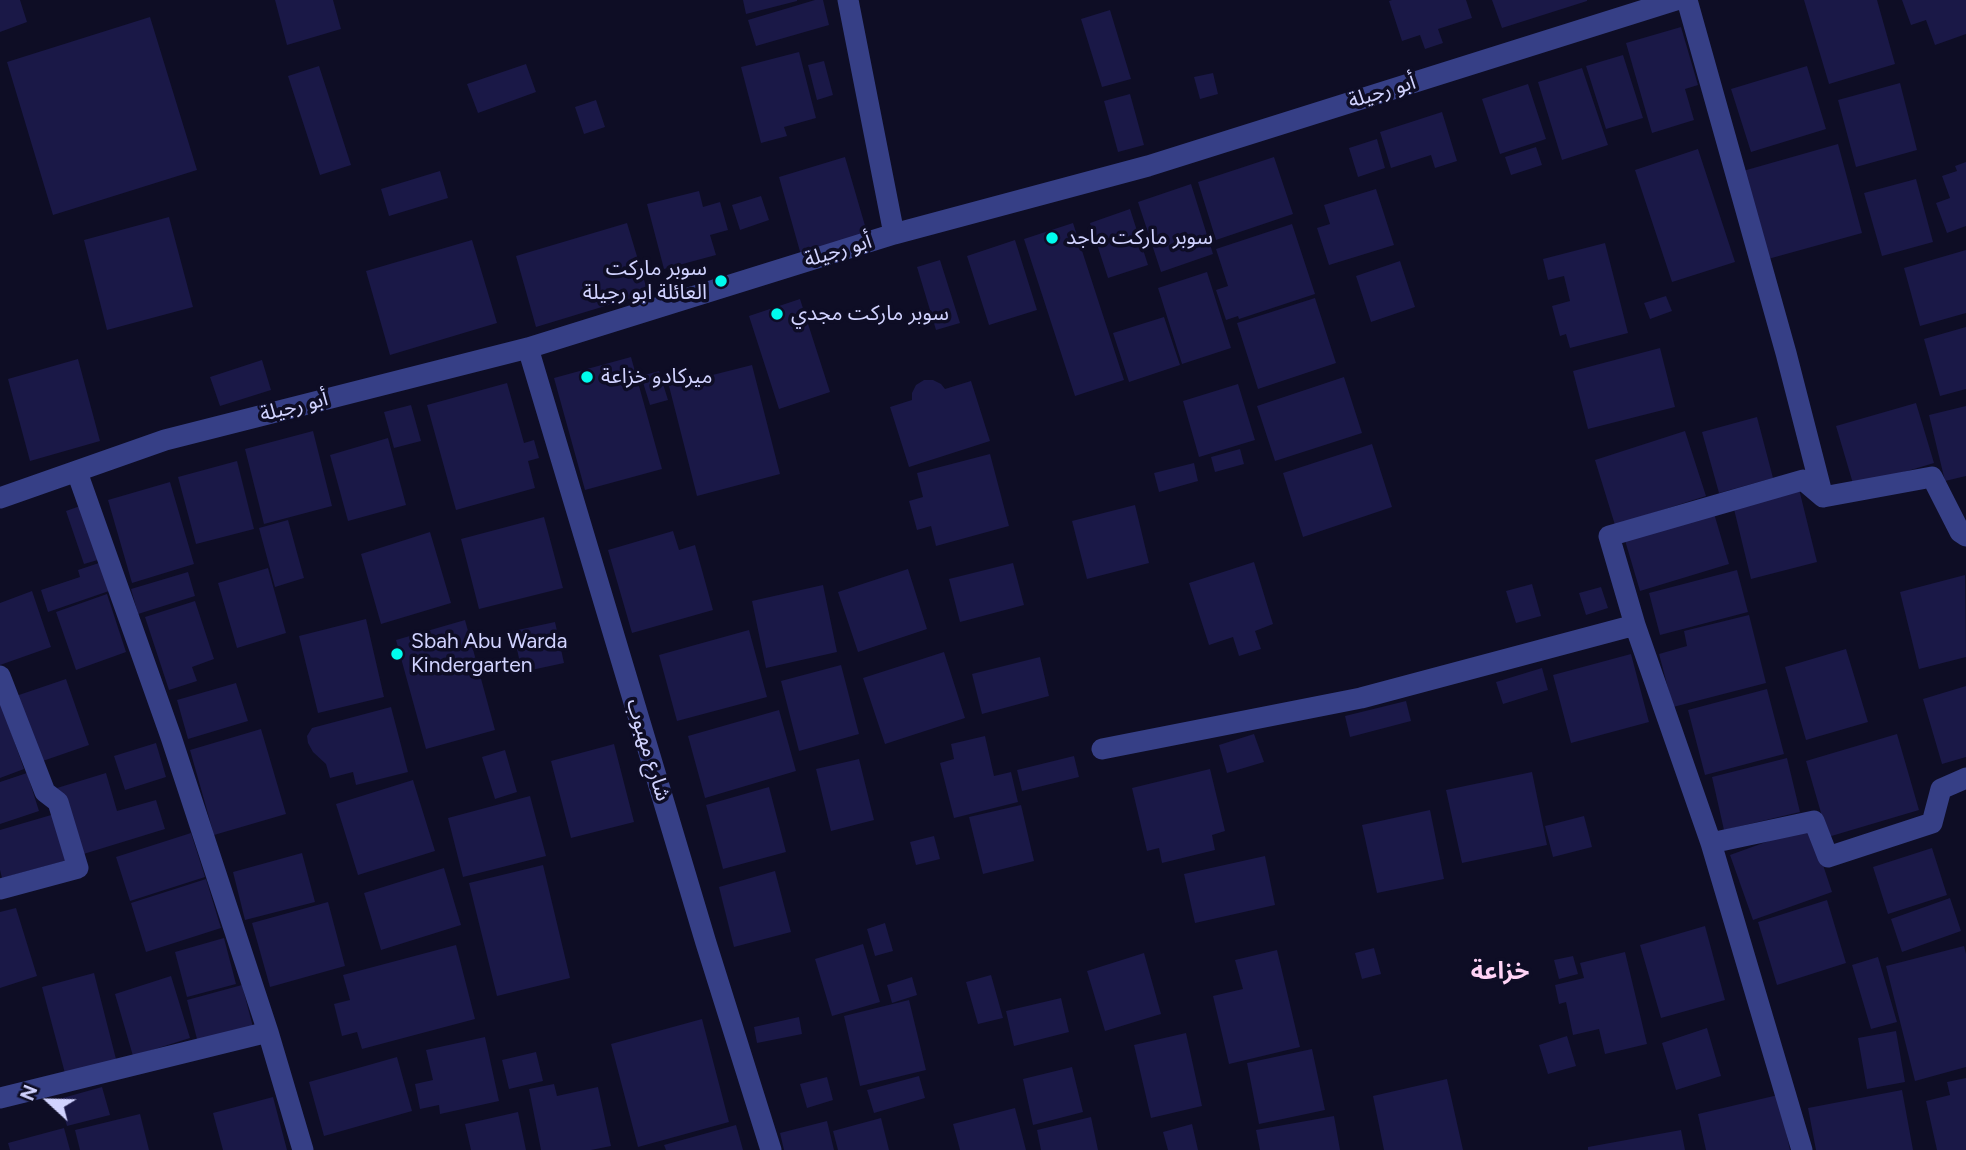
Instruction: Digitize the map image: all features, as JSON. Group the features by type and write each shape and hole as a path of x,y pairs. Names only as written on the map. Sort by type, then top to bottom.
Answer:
{"street":[{"path":"848,0 894,234"},
{"name":"أبو رجيلة","path":"0,498 165,440 528,348 894,234 1148,166 1676,0"},
{"path":"1687,0 1786,352 1823,497"},
{"name":"شارع مهبوب","path":"528,348 706,943 771,1150"},
{"path":"77,472 175,750 268,1032 303,1150"},
{"path":"1823,497 1932,477 1960,532 1966,536"},
{"path":"1802,1150 1711,843 1635,625 1609,536 1803,480 1823,497"},
{"path":"1102,749 1361,698 1635,625"},
{"path":"0,676 45,792 58,802 78,868 0,889"},
{"path":"1711,843 1815,821 1828,857 1932,823 1941,789 1966,778"},
{"path":"0,1098 268,1032"}],"building":[{"path":"0,0 20,0 27,22 0,32"},
{"path":"275,0 333,0 341,29 287,45"},
{"path":"743,0 797,0 797,1 746,14"},
{"path":"823,0 829,25 756,46 748,20"},
{"path":"1466,0 1472,18 1438,29 1443,43 1425,49 1420,35 1402,41 1389,1"},
{"path":"1492,0 1587,0 1587,1 1502,28"},
{"path":"1804,0 1877,0 1895,64 1829,84"},
{"path":"1902,0 1966,0 1966,34 1935,45 1926,20 1911,25"},
{"path":"1110,10 1131,79 1102,87 1081,19"},
{"path":"150,17 197,170 53,215 7,62"},
{"path":"1681,27 1698,85 1685,89 1694,120 1652,133 1626,43"},
{"path":"799,52 816,118 784,127 787,136 761,143 741,67"},
{"path":"1623,55 1643,118 1606,129 1586,66"},
{"path":"824,61 833,95 817,100 808,65"},
{"path":"526,64 536,92 478,113 467,84"},
{"path":"319,66 351,165 320,175 288,76"},
{"path":"1807,66 1826,129 1751,152 1731,89"},
{"path":"1582,68 1608,145 1562,160 1538,82"},
{"path":"1213,73 1218,94 1200,99 1194,77"},
{"path":"1900,83 1917,150 1856,167 1838,100"},
{"path":"1528,84 1546,139 1500,154 1482,99"},
{"path":"1130,94 1144,145 1118,152 1104,101"},
{"path":"596,100 605,127 584,134 575,107"},
{"path":"1442,112 1457,161 1435,168 1431,155 1391,168 1380,132"},
{"path":"1377,139 1385,168 1358,177 1349,148"},
{"path":"1838,144 1862,233 1768,259 1743,171"},
{"path":"1536,147 1542,165 1511,175 1505,157"},
{"path":"1698,149 1735,262 1672,282 1635,170"},
{"path":"845,157 868,236 801,255 779,177"},
{"path":"1274,157 1293,214 1216,240 1198,182"},
{"path":"1966,162 1966,226 1947,233 1936,203 1950,198 1942,176 1957,171 1955,166"},
{"path":"440,171 448,198 389,216 381,189"},
{"path":"1916,179 1933,242 1882,256 1864,193"},
{"path":"1191,184 1213,254 1161,272 1138,202"},
{"path":"1376,189 1394,245 1329,265 1317,228 1330,224 1324,205"},
{"path":"699,191 703,207 720,202 728,230 710,235 716,255 664,269 647,204"},
{"path":"761,196 769,220 740,230 732,205"},
{"path":"1130,209 1148,265 1108,278 1090,223"},
{"path":"169,217 193,307 107,330 84,240"},
{"path":"627,223 648,293 536,327 516,256"},
{"path":"1073,223 1124,380 1075,396 1024,239"},
{"path":"1292,224 1315,294 1239,319 1238,316 1226,320 1216,290 1228,286 1216,249"},
{"path":"472,240 497,323 390,355 366,271"},
{"path":"1015,240 1037,310 989,325 967,256"},
{"path":"1605,243 1628,333 1570,348 1566,334 1560,336 1552,306 1570,301 1564,276 1548,280 1543,259"},
{"path":"1966,250 1966,313 1920,326 1904,268"},
{"path":"940,260 960,323 936,330 917,267"},
{"path":"1400,261 1415,307 1371,322 1356,276"},
{"path":"1207,272 1231,348 1182,364 1158,288"},
{"path":"1666,296 1672,311 1650,319 1644,303"},
{"path":"1315,298 1336,363 1258,389 1237,323"},
{"path":"800,299 830,392 779,409 749,316"},
{"path":"1164,317 1180,365 1129,382 1113,333"},
{"path":"1966,327 1966,389 1940,396 1924,339"},
{"path":"1660,348 1675,407 1588,429 1573,371"},
{"path":"631,357 662,469 585,490 554,378"},
{"path":"78,359 100,441 30,461 8,379"},
{"path":"262,360 271,390 220,406 210,377"},
{"path":"752,365 780,474 697,496 669,386"},
{"path":"659,371 668,400 650,405 641,376"},
{"path":"1344,377 1362,433 1275,461 1257,406"},
{"path":"924,380 933,380 945,389 971,381 990,441 909,467 890,407 912,400 916,385"},
{"path":"507,383 524,443 534,440 539,458 528,461 535,488 456,510 427,405"},
{"path":"1238,384 1255,440 1199,457 1183,401"},
{"path":"1916,403 1934,463 1854,487 1836,426"},
{"path":"411,405 421,441 394,448 384,412"},
{"path":"1966,406 1966,476 1945,481 1929,415"},
{"path":"1757,417 1773,478 1719,493 1702,432"},
{"path":"313,431 332,506 264,524 245,449"},
{"path":"1685,431 1706,496 1615,525 1595,460"},
{"path":"388,438 406,505 348,521 330,455"},
{"path":"1372,444 1392,507 1303,537 1283,473"},
{"path":"1240,449 1244,464 1215,472 1211,457"},
{"path":"990,454 1009,526 936,546 931,526 917,530 909,501 923,497 917,473"},
{"path":"237,461 254,529 196,544 178,477"},
{"path":"1194,463 1198,481 1159,492 1154,473"},
{"path":"170,482 194,564 132,583 108,500"},
{"path":"1799,489 1817,562 1751,579 1733,505"},
{"path":"83,505 101,559 84,564 66,511"},
{"path":"1135,505 1149,563 1087,579 1072,521"},
{"path":"1713,510 1729,564 1640,591 1624,537"},
{"path":"544,517 563,588 479,609 461,539"},
{"path":"288,520 304,578 275,587 259,528"},
{"path":"673,531 679,550 695,545 713,610 632,633 608,550"},
{"path":"430,532 451,603 381,624 361,554"},
{"path":"1254,562 1273,624 1255,631 1261,649 1239,656 1233,637 1209,645 1189,583"},
{"path":"99,563 109,591 48,612 41,590 80,577 78,570"},
{"path":"1013,563 1024,605 960,622 949,579"},
{"path":"268,568 286,633 237,648 218,583"},
{"path":"908,569 927,629 858,652 838,592"},
{"path":"1737,570 1748,612 1660,635 1649,593"},
{"path":"188,572 195,596 138,614 131,589"},
{"path":"1965,575 1966,657 1919,669 1900,592"},
{"path":"1532,584 1541,616 1516,623 1506,591"},
{"path":"823,585 837,652 766,668 752,601"},
{"path":"1601,587 1608,608 1586,615 1579,593"},
{"path":"32,591 51,647 0,665 0,603"},
{"path":"107,594 126,652 76,670 56,612"},
{"path":"195,601 214,659 192,667 197,681 169,690 145,617"},
{"path":"1749,615 1766,683 1673,707 1659,654 1687,646 1684,631"},
{"path":"366,619 384,697 318,713 299,636"},
{"path":"465,620 495,730 426,749 396,640"},
{"path":"555,622 564,663 522,672 513,631"},
{"path":"749,630 767,697 677,721 659,655"},
{"path":"1846,649 1868,722 1806,740 1785,667"},
{"path":"944,652 965,718 885,744 863,678"},
{"path":"1631,654 1649,722 1571,743 1553,675"},
{"path":"1040,657 1049,696 982,714 972,674"},
{"path":"841,665 859,734 799,751 781,681"},
{"path":"1542,668 1548,690 1503,704 1496,682"},
{"path":"66,679 89,745 37,763 13,697"},
{"path":"236,683 248,721 188,739 177,700"},
{"path":"1966,686 1966,757 1942,764 1923,699"},
{"path":"1767,689 1784,754 1705,775 1688,710"},
{"path":"0,701 24,769 0,778"},
{"path":"1406,701 1411,721 1350,737 1345,716"},
{"path":"391,707 408,772 356,785 353,772 330,778 326,764 308,743 307,736 312,728"},
{"path":"779,710 796,771 705,798 688,736"},
{"path":"261,729 286,814 214,835 190,750"},
{"path":"1254,734 1264,762 1227,773 1219,745"},
{"path":"1897,734 1919,810 1828,837 1806,761"},
{"path":"985,736 994,776 1011,772 1018,802 954,818 940,763 954,759 951,744"},
{"path":"156,743 166,777 125,790 114,756"},
{"path":"614,744 634,822 571,838 551,761"},
{"path":"505,750 517,792 495,799 482,757"},
{"path":"1074,756 1079,777 1022,791 1017,770"},
{"path":"1787,758 1800,812 1724,830 1712,777"},
{"path":"859,759 874,820 831,831 816,769"},
{"path":"1210,769 1225,831 1212,835 1215,850 1162,863 1159,848 1147,851 1132,788"},
{"path":"1532,772 1547,845 1462,863 1446,790"},
{"path":"27,773 39,811 0,824 0,782"},
{"path":"106,773 117,811 156,800 165,829 77,856 57,788"},
{"path":"413,780 435,851 358,875 336,804"},
{"path":"769,787 786,852 723,869 706,805"},
{"path":"530,796 546,856 463,877 448,818"},
{"path":"1021,805 1034,861 983,874 969,817"},
{"path":"1430,810 1444,879 1377,893 1362,825"},
{"path":"58,813 71,859 2,878 0,830"},
{"path":"1584,816 1592,847 1553,857 1545,826"},
{"path":"1810,826 1832,892 1753,920 1730,855"},
{"path":"191,833 205,877 130,901 116,857"},
{"path":"934,836 940,859 916,865 910,842"},
{"path":"1932,848 1947,895 1888,914 1873,867"},
{"path":"302,853 315,902 245,920 233,872"},
{"path":"1265,856 1275,905 1195,923 1184,874"},
{"path":"543,865 570,978 497,996 469,883"},
{"path":"444,868 461,925 381,950 364,893"},
{"path":"775,871 791,932 734,947 719,887"},
{"path":"206,879 221,928 146,952 131,903"},
{"path":"1950,898 1961,931 1902,952 1891,919"},
{"path":"1827,900 1846,963 1777,985 1758,922"},
{"path":"328,902 345,966 270,987 252,923"},
{"path":"16,908 37,976 0,988 0,912"},
{"path":"885,923 893,951 875,956 867,929"},
{"path":"1705,926 1725,1000 1661,1018 1640,945"},
{"path":"224,938 236,984 187,997 175,952"},
{"path":"863,944 880,1002 832,1016 815,959"},
{"path":"456,945 475,1019 362,1049 357,1032 342,1036 334,1004 350,1000 343,975"},
{"path":"1964,946 1966,1067 1915,1081 1886,966"},
{"path":"1374,948 1381,974 1362,979 1355,953"},
{"path":"1277,950 1300,1047 1229,1064 1213,996 1243,989 1235,960"},
{"path":"1625,952 1647,1044 1605,1054 1599,1029 1573,1035 1566,1002 1559,1004 1555,985 1584,978 1580,963"},
{"path":"1144,953 1161,1014 1105,1031 1087,971"},
{"path":"1573,956 1578,974 1559,979 1554,960"},
{"path":"1878,957 1897,1022 1871,1029 1852,965"},
{"path":"94,973 117,1063 66,1077 42,987"},
{"path":"991,975 1003,1018 978,1024 966,982"},
{"path":"171,976 190,1038 133,1056 115,994"},
{"path":"912,977 917,995 892,1003 887,985"},
{"path":"242,985 253,1027 198,1043 187,1000"},
{"path":"1061,998 1069,1032 1014,1046 1006,1011"},
{"path":"909,1000 926,1070 860,1086 844,1016"},
{"path":"799,1017 802,1034 757,1043 754,1027"},
{"path":"702,1019 729,1122 638,1147 611,1044"},
{"path":"1707,1028 1721,1076 1676,1090 1662,1043"},
{"path":"1896,1031 1905,1082 1867,1089 1858,1038"},
{"path":"1186,1033 1202,1106 1151,1118 1134,1045"},
{"path":"1567,1036 1576,1066 1548,1074 1539,1045"},
{"path":"485,1037 499,1101 440,1114 439,1105 420,1109 415,1084 433,1080 426,1050"},
{"path":"1312,1049 1325,1110 1259,1124 1247,1063"},
{"path":"536,1052 543,1081 509,1089 502,1060"},
{"path":"397,1057 412,1111 324,1136 309,1082"},
{"path":"1072,1067 1083,1112 1033,1125 1023,1079"},
{"path":"919,1076 925,1098 874,1113 867,1090"},
{"path":"827,1077 833,1100 807,1108 800,1084"},
{"path":"1966,1078 1966,1150 1937,1150 1926,1101 1950,1095 1947,1082"},
{"path":"1447,1079 1463,1150 1384,1150 1373,1096"},
{"path":"554,1084 557,1096 598,1087 611,1146 591,1150 541,1150 529,1089"},
{"path":"102,1087 110,1115 67,1126 59,1099"},
{"path":"1902,1090 1913,1150 1816,1150 1808,1108"},
{"path":"1778,1095 1790,1150 1706,1150 1698,1114"},
{"path":"273,1097 287,1150 223,1150 213,1113"},
{"path":"1015,1108 1026,1150 960,1150 953,1124"},
{"path":"518,1112 526,1150 471,1150 465,1124"},
{"path":"140,1114 149,1150 80,1150 75,1130"},
{"path":"1334,1116 1340,1150 1260,1150 1256,1130"},
{"path":"1091,1117 1098,1150 1041,1150 1037,1130"},
{"path":"881,1118 889,1150 838,1150 833,1131"},
{"path":"827,1121 834,1150 784,1150 780,1133"},
{"path":"1192,1124 1198,1150 1168,1150 1163,1132"},
{"path":"736,1125 743,1150 666,1150 664,1145"},
{"path":"64,1128 70,1150 10,1150 8,1143"},
{"path":"1681,1130 1685,1150 1588,1150 1588,1147"}],"place":[{"name":"سوبر ماركت ماجد","path":"1052,238"},
{"name":"سوبر ماركت العائلة ابو رجيلة","path":"721,281"},
{"name":"سوبر ماركت مجدي","path":"777,314"},
{"name":"ميركادو خزاعة","path":"587,377"},
{"name":"Sbah Abu Warda Kindergarten","path":"397,654"}],"district":[{"name":"خزاعة","path":"1500,972"}]}
